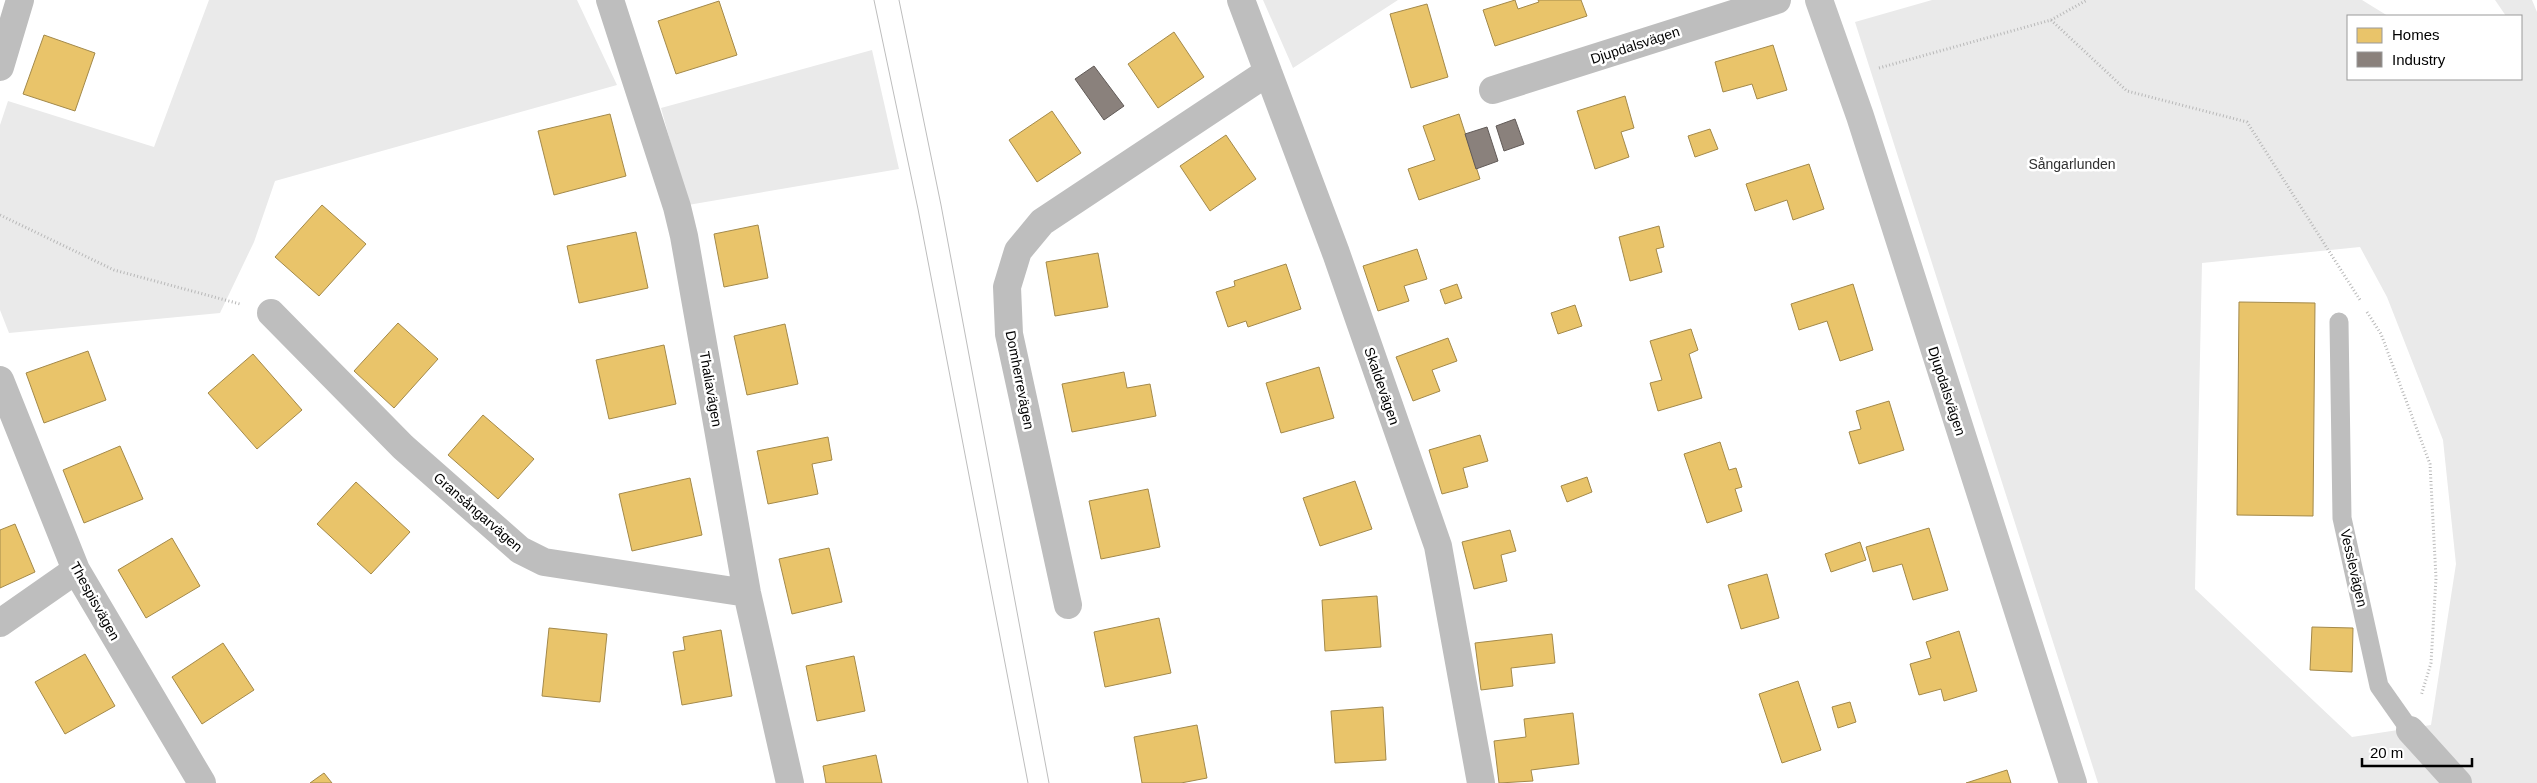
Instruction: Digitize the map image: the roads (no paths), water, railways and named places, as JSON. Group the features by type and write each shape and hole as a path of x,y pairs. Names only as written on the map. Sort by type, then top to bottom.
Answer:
{"street":[{"path":"0,67 20,0"},
{"name":"Thaliavägen","path":"610,0 677,207 684,236 747,593 790,783"},
{"name":"Skaldevägen","path":"1241,0 1336,253 1438,546 1481,783"},
{"name":"Djupdalsvägen","path":"1493,90 1777,0"},
{"name":"Djupdalsvägen","path":"1819,0 1860,116 2074,783"},
{"name":"Domherrevägen","path":"1068,605 1009,334 1007,287 1018,250 1042,222 1268,72"},
{"name":"Gransångarvägen","path":"271,313 403,447 520,550 544,562 747,593"},
{"name":"Thespisvägen","path":"0,380 76,570 202,783"},
{"path":"0,624 76,570"},
{"name":"Vesslevägen","path":"2410,730 2458,783"}],"lane":[{"name":"Vesslevägen","path":"2339,322 2342,518 2379,686 2410,730"}],"tram line":[{"path":"874,0 918,209 1028,783"},
{"path":"899,0 941,205 1049,783"}],"park label":[{"name":"Sångarlunden","path":"2072,164"}]}
